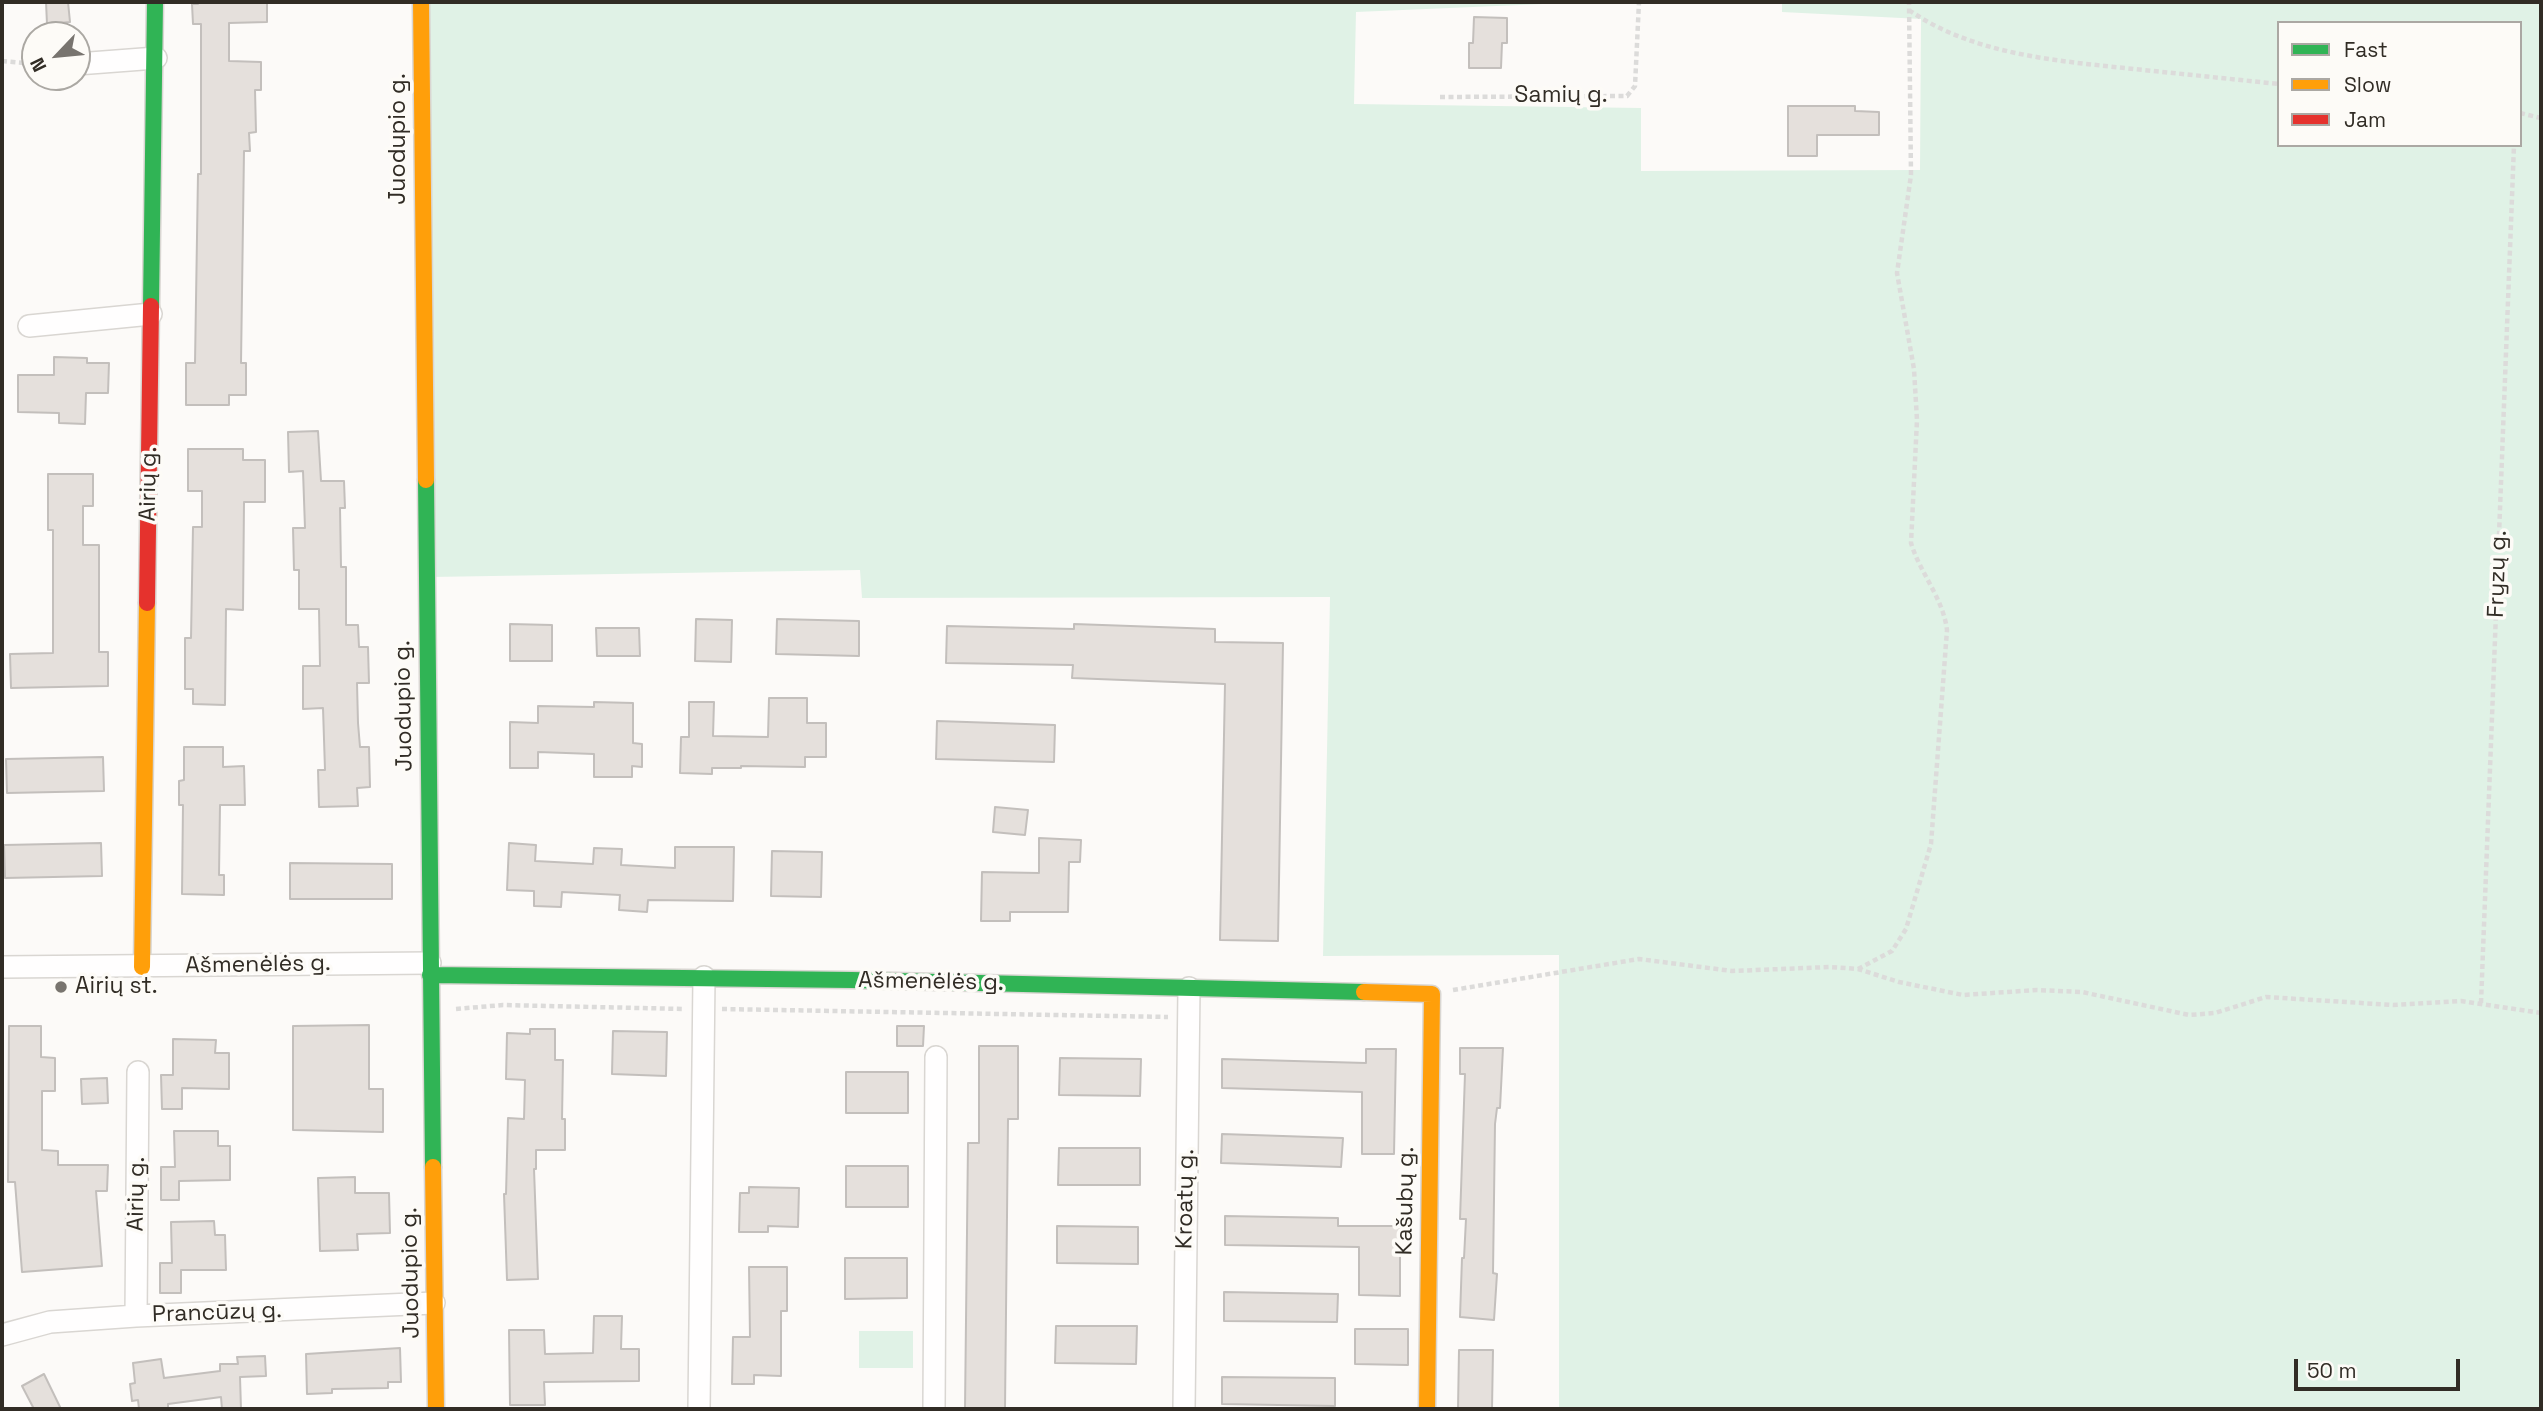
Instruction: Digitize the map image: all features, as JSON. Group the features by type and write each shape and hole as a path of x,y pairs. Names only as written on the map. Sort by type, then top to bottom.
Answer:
{"street":[{"name":"Airių g.","path":"142,967 155,2"},
{"name":"Juodupio g.","path":"421,2 436,1409"},
{"path":"91,63 156,58"},
{"path":"29,326 151,314"},
{"name":"Ašmenėlės g.","path":"2,967 430,969 704,978 1432,993"},
{"path":"699,1409 704,978"},
{"name":"Kroatų g.","path":"1184,1409 1189,988"},
{"name":"Kašubų g.","path":"1427,1409 1432,993"},
{"path":"934,1409 936,1057"},
{"name":"Airių g.","path":"136,1316 138,1072"},
{"name":"Prancūzų g.","path":"2,1335 50,1322 435,1303"}],"path":[{"name":"Samių g.","path":"1440,97 1627,96 1635,86 1639,2"},
{"path":"1858,969 1892,951 1906,929 1931,844 1947,630 1945,613 1917,561 1912,542 1917,420 1914,369 1897,273 1911,175 1909,2"},
{"path":"1908,9 1931,26 1972,41 2053,60 2277,84"},
{"path":"2,61 21,63"},
{"path":"2522,113 2541,118"},
{"name":"Fryzų g.","path":"2481,1003 2514,147"},
{"path":"1432,993 1639,959 1732,971 1830,967 1858,969 1899,982 1963,995 2037,990 2082,992 2189,1015 2215,1013 2266,997 2393,1005 2462,1001 2541,1013"},
{"path":"431,1012 503,1004 1188,1017"}],"green space":[{"path":"428,2 1590,2 1356,12 1354,104 1641,108 1641,171 1920,170 1921,19 1782,12 1782,2 2541,2 2541,1409 1559,1409 1559,955 1323,956 1330,597 862,598 860,570 431,577"},
{"path":"859,1331 913,1331 913,1368 859,1368"}],"building":[{"path":"46,2 68,2 70,21 47,21"},
{"path":"267,2 267,22 229,23 229,61 261,62 261,90 255,90 256,132 249,133 250,151 244,151 241,363 246,363 246,395 229,395 229,405 186,405 186,363 195,363 198,174 201,174 201,24 193,24 192,4"},
{"path":"1474,17 1507,18 1507,43 1502,43 1501,68 1469,68 1469,43 1473,43"},
{"path":"1788,106 1855,106 1855,111 1879,112 1879,135 1817,135 1817,156 1788,156"},
{"path":"54,357 87,358 87,363 109,363 108,393 86,393 85,424 59,423 59,413 18,412 18,375 54,375"},
{"path":"318,431 321,481 344,481 345,508 340,508 341,567 346,567 346,625 358,625 359,647 368,647 369,683 357,683 360,747 369,747 370,787 357,788 358,806 319,807 318,770 325,770 323,708 303,709 303,666 320,666 319,609 299,609 299,570 294,570 293,528 305,528 303,471 289,472 288,432"},
{"path":"188,449 243,449 243,460 265,460 265,502 244,502 243,610 226,609 225,705 193,704 193,689 185,689 185,638 191,638 193,527 202,527 202,491 188,491"},
{"path":"48,474 93,474 93,506 83,506 83,545 99,545 99,652 108,652 108,686 11,688 10,654 53,653 53,530 48,530"},
{"path":"696,619 732,620 731,662 695,661"},
{"path":"777,619 859,621 859,656 776,654"},
{"path":"510,624 552,625 552,661 510,661"},
{"path":"1074,624 1215,629 1215,642 1283,643 1278,941 1220,940 1225,684 1072,678 1073,665 946,663 947,626 1074,629"},
{"path":"596,628 639,628 640,656 597,656"},
{"path":"769,698 807,698 807,723 826,723 826,757 805,757 805,767 741,766 712,768 712,774 680,773 681,737 689,737 689,702 714,702 713,736 768,737"},
{"path":"594,702 633,703 633,743 642,744 642,767 632,766 632,777 594,777 594,754 538,752 538,768 510,768 510,722 538,723 538,706 594,707"},
{"path":"937,721 1055,725 1054,762 936,759"},
{"path":"184,747 223,747 223,767 244,766 245,805 220,805 219,875 224,875 224,895 182,894 183,805 179,805 179,781 184,780"},
{"path":"103,757 104,791 7,793 6,759"},
{"path":"995,807 1028,810 1025,835 993,832"},
{"path":"1039,838 1081,840 1080,862 1069,862 1068,912 1010,912 1010,921 981,921 982,872 1039,873"},
{"path":"101,843 102,876 5,878 4,845"},
{"path":"509,843 536,845 535,861 593,864 594,848 622,849 621,865 675,868 675,847 734,847 733,901 648,900 647,912 619,910 620,895 562,892 561,907 534,906 534,891 507,890"},
{"path":"772,851 822,852 821,897 771,896"},
{"path":"290,863 392,864 392,899 290,899"},
{"path":"369,1025 369,1089 383,1089 383,1132 293,1130 293,1026"},
{"path":"9,1026 41,1026 41,1057 55,1058 55,1091 42,1091 42,1150 58,1151 58,1165 108,1165 107,1191 96,1191 102,1266 22,1272 15,1182 8,1182"},
{"path":"897,1026 924,1026 923,1046 897,1046"},
{"path":"530,1029 555,1029 555,1060 563,1060 562,1119 565,1119 565,1150 536,1150 534,1169 538,1279 507,1280 504,1194 508,1118 524,1119 525,1080 506,1079 507,1033 530,1034"},
{"path":"613,1031 667,1032 666,1076 612,1074"},
{"path":"173,1039 216,1040 215,1053 229,1053 229,1089 182,1088 182,1109 162,1109 161,1075 173,1075"},
{"path":"979,1046 1018,1046 1018,1119 1008,1119 1005,1409 965,1409 968,1143 979,1143"},
{"path":"1460,1048 1503,1048 1500,1108 1497,1108 1495,1124 1493,1273 1497,1274 1494,1320 1460,1317 1466,1219 1460,1219 1465,1074 1460,1074"},
{"path":"1366,1049 1396,1049 1394,1154 1362,1154 1362,1092 1222,1088 1222,1059 1366,1063"},
{"path":"1060,1058 1141,1059 1140,1096 1059,1095"},
{"path":"846,1072 908,1072 908,1113 846,1113"},
{"path":"107,1078 108,1103 82,1104 81,1079"},
{"path":"174,1131 218,1131 218,1146 230,1146 230,1180 179,1181 179,1200 161,1200 161,1167 175,1167"},
{"path":"1222,1134 1343,1138 1341,1167 1221,1163"},
{"path":"1059,1148 1140,1148 1140,1185 1058,1185"},
{"path":"846,1166 908,1166 908,1207 846,1207"},
{"path":"355,1177 355,1193 389,1193 390,1233 357,1234 358,1250 320,1251 318,1178"},
{"path":"749,1187 799,1188 798,1227 768,1226 768,1232 739,1232 740,1193 749,1193"},
{"path":"1225,1216 1338,1218 1338,1226 1400,1226 1400,1296 1359,1295 1359,1247 1225,1245"},
{"path":"214,1221 215,1235 225,1235 226,1270 181,1270 181,1293 160,1293 160,1263 172,1263 171,1222"},
{"path":"1057,1226 1138,1227 1138,1264 1057,1263"},
{"path":"845,1258 907,1258 907,1298 845,1299"},
{"path":"749,1267 787,1267 787,1311 781,1311 781,1376 754,1375 754,1384 732,1384 733,1337 750,1337"},
{"path":"1224,1292 1338,1294 1337,1322 1224,1321"},
{"path":"594,1316 622,1316 621,1349 639,1349 639,1381 544,1382 545,1405 510,1405 509,1330 544,1330 545,1354 593,1353"},
{"path":"1056,1326 1137,1326 1136,1364 1055,1363"},
{"path":"1355,1329 1408,1329 1408,1365 1355,1364"},
{"path":"400,1348 401,1382 388,1382 388,1388 332,1389 332,1393 307,1394 306,1354"},
{"path":"1459,1350 1493,1350 1492,1409 1458,1409"},
{"path":"265,1356 266,1376 240,1377 241,1409 222,1409 221,1397 168,1404 168,1409 139,1409 138,1400 132,1401 130,1384 135,1383 133,1363 161,1359 164,1378 220,1371 220,1364 238,1364 237,1357"},
{"path":"44,1374 61,1409 34,1409 22,1386"},
{"path":"1222,1377 1335,1378 1335,1406 1222,1404"}],"traffic: fast":[{"path":"151,306 155,2"},
{"path":"426,480 433,1167"},
{"path":"430,975 852,980 1364,992"}],"traffic: slow":[{"path":"421,2 426,480"},
{"path":"142,967 147,603"},
{"path":"1364,992 1432,994 1427,1409"},
{"path":"433,1167 436,1409"}],"traffic: jam":[{"path":"147,603 151,306"}],"place":[{"name":"Airių st.","path":"61,987"}]}
